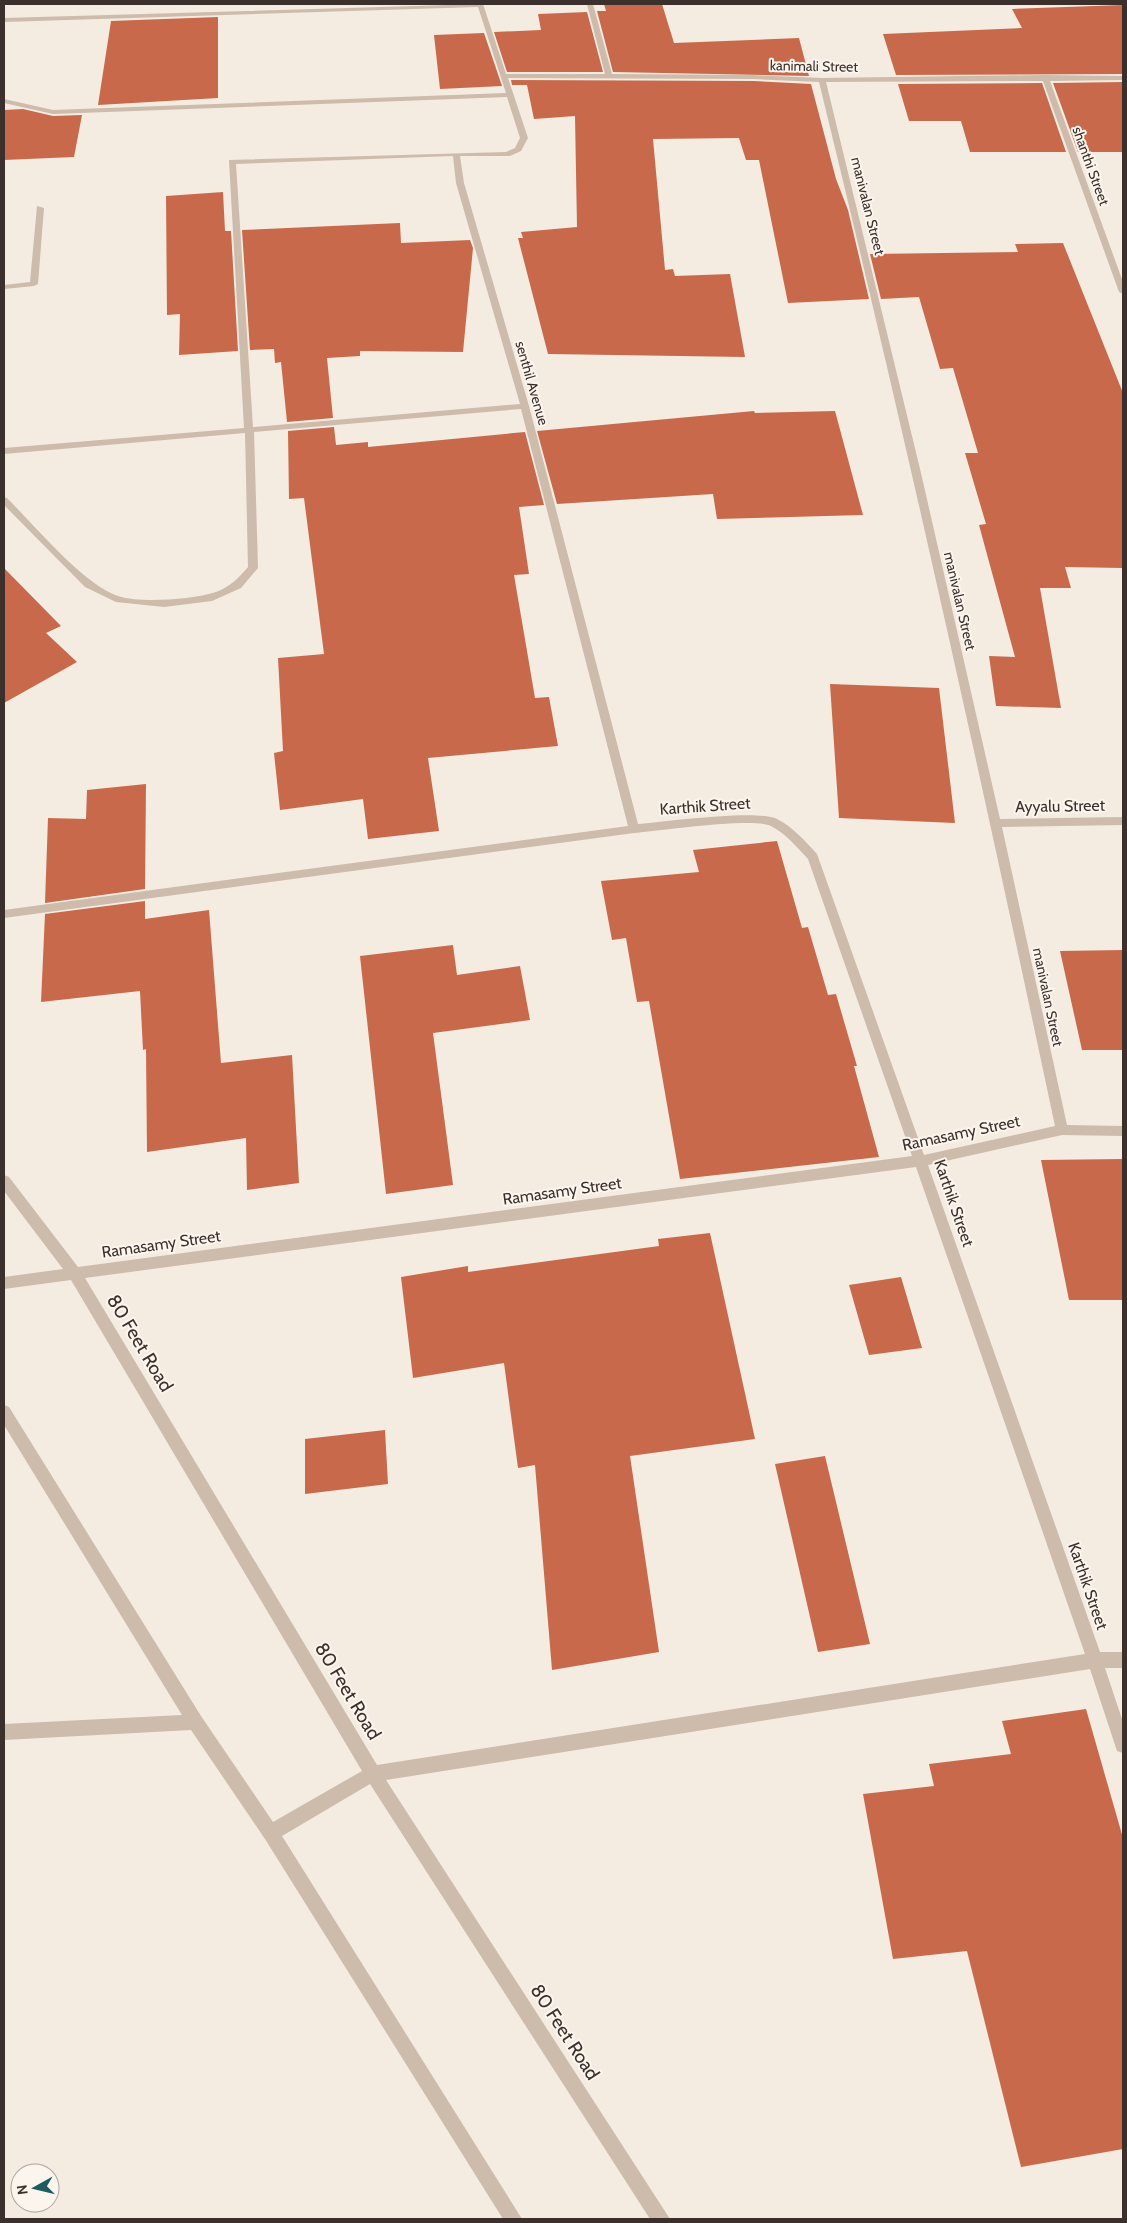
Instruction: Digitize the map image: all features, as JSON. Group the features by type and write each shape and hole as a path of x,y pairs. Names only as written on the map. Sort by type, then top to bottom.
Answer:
{"street":[{"path":"4,20 481,4 524,138 518,150 507,154 232,162 249,429 253,568 238,586 212,598 164,604 116,599 88,585 4,500"},
{"path":"590,4 609,76"},
{"name":"kanimali Street","path":"504,76 753,76 822,80 1046,77 1123,78"},
{"name":"shanthi Street","path":"1046,77 1123,292"},
{"name":"manivalan Street","path":"822,80 875,291 997,823 1062,1130"},
{"path":"4,100 53,112 510,95"},
{"name":"senthil Avenue","path":"456,154 460,183 524,406 634,829"},
{"path":"4,287 34,284 40,208"},
{"path":"4,451 524,406"},
{"name":"Karthik Street","path":"4,914 634,829 739,819 772,820 797,839 813,857 1095,1660 1123,1745"},
{"name":"Ayyalu Street","path":"997,823 1123,821"},
{"name":"Ramasamy Street","path":"4,1283 920,1161 1062,1130 1123,1130"},
{"name":"80 Feet Road","path":"4,1181 74,1273 373,1774 661,2219"},
{"path":"4,1412 195,1722 271,1833 513,2219"},
{"path":"271,1833 373,1774 1095,1660 1123,1660"},
{"path":"4,1732 195,1722"}],"building":[{"path":"604,4 662,4 674,43 799,38 809,76 613,72 597,11 606,11"},
{"path":"1123,5 1123,74 896,75 883,34 1022,28 1012,9"},
{"path":"587,12 603,72 507,72 494,32 541,30 538,14"},
{"path":"218,17 218,98 98,105 111,21"},
{"path":"484,33 502,86 440,89 434,35"},
{"path":"511,80 753,81 811,84 836,179 848,210 869,299 788,303 759,160 746,160 739,138 653,139 665,270 673,269 675,276 730,274 745,357 548,354 518,238 523,238 521,232 577,227 575,116 534,119 527,85 512,85"},
{"path":"1123,82 1123,152 1078,152 1053,83"},
{"path":"1042,83 1066,152 970,152 961,121 909,121 898,84"},
{"path":"23,109 53,116 82,115 74,157 4,160 4,110"},
{"path":"223,192 225,231 231,231 238,351 179,355 180,314 167,315 166,196"},
{"path":"400,223 401,243 470,240 473,248 463,352 360,351 360,356 327,358 333,418 287,422 281,362 275,363 274,349 250,350 242,230"},
{"path":"1063,243 1123,393 1123,568 1065,567 1071,588 1040,588 1061,708 996,706 989,656 1015,657 979,525 986,524 965,453 978,453 953,368 940,369 919,297 881,299 870,254 1018,252 1015,244"},
{"path":"754,411 755,413 835,411 863,515 717,519 713,494 557,504 537,431"},
{"path":"334,427 336,445 368,442 368,447 525,432 544,505 519,507 529,574 514,575 535,698 549,697 558,746 428,758 439,831 368,839 363,799 280,810 274,753 283,751 278,658 324,654 304,498 289,499 288,431"},
{"path":"4,568 61,626 46,633 77,662 4,703"},
{"path":"830,684 939,688 955,823 839,818"},
{"path":"146,784 145,889 45,903 48,818 86,819 87,790"},
{"path":"777,841 802,928 808,927 828,995 836,994 857,1066 854,1066 879,1157 680,1179 649,1001 637,1002 626,938 612,940 601,881 699,872 693,850"},
{"path":"145,901 145,919 209,910 221,1063 292,1055 299,1183 247,1190 246,1138 147,1152 146,1049 143,1050 140,991 41,1002 45,914"},
{"path":"453,945 457,975 520,966 530,1020 433,1033 453,1185 386,1194 360,956"},
{"path":"1123,950 1123,1050 1082,1050 1060,951"},
{"path":"1123,1159 1123,1300 1069,1300 1041,1160"},
{"path":"710,1233 755,1439 630,1456 659,1652 552,1670 535,1465 518,1468 504,1363 413,1378 401,1277 468,1266 468,1272 659,1246 658,1239"},
{"path":"901,1277 922,1348 869,1355 849,1285"},
{"path":"385,1430 388,1484 305,1494 305,1439"},
{"path":"825,1456 870,1644 818,1652 775,1464"},
{"path":"1086,1709 1123,1838 1123,2149 1021,2167 967,1951 893,1959 863,1794 934,1786 929,1764 1011,1754 1002,1721"}]}
